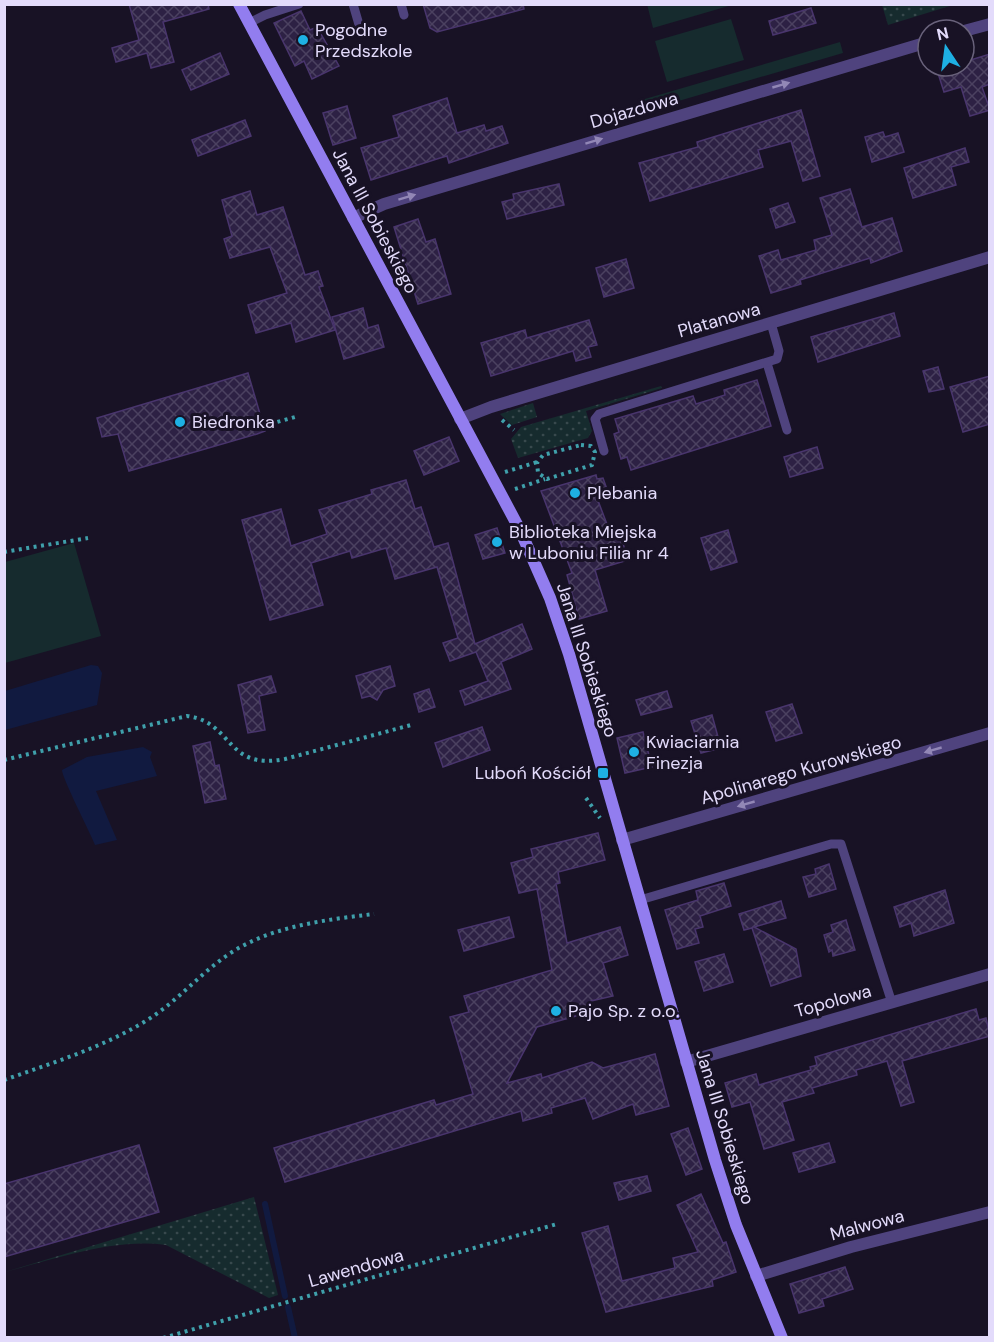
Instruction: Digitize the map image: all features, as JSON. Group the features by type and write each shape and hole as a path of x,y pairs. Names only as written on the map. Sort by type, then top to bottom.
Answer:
{"street":[{"name":"Jana III Sobieskiego","path":"239,4 520,530 550,598 579,688 727,1199 782,1338"},
{"name":"Dojazdowa","path":"353,218 375,207 916,46"},
{"name":"Platanowa","path":"460,419 491,407 990,258"},
{"name":"Apolinarego Kurowskiego","path":"622,840 990,733"},
{"name":"Topolowa","path":"686,1062 990,974"},
{"name":"Malwowa","path":"756,1276 851,1247 990,1212"}],"lane":[{"path":"249,23 299,4"},
{"path":"353,4 360,28"},
{"path":"401,4 404,15"},
{"path":"604,451 595,419 598,414 777,359 780,354 771,323"},
{"path":"767,363 787,430"},
{"path":"640,900 831,844 841,844 892,1003"}],"path":[{"path":"263,426 295,417"},
{"path":"497,421 499,418 514,430"},
{"path":"505,472 538,461 543,455 581,445 588,445 595,452 594,462 588,468 545,478 514,489"},
{"path":"538,461 538,473 545,478"},
{"path":"4,552 88,538"},
{"path":"4,760 187,716 208,721 240,754 264,761 285,759 411,725"},
{"path":"4,1080 105,1042 144,1022 165,1009 221,959 249,943 311,924 374,914"},
{"name":"Lawendowa","path":"163,1338 557,1224"}],"green space":[{"path":"647,4 732,4 732,5 653,28"},
{"path":"882,4 953,5 888,25"},
{"path":"731,19 744,60 667,82 655,41"},
{"path":"840,42 843,53 641,112 638,101"},
{"path":"661,386 662,388 586,411 592,431 588,438 518,458 511,439 521,427"},
{"path":"533,403 537,417 512,425 500,414"},
{"path":"74,543 101,636 5,663 5,562"},
{"path":"254,1197 278,1295 269,1298 166,1245 126,1244 105,1247 5,1272"}],"water":[{"path":"91,665 98,666 102,673 97,705 5,730 5,691"},
{"path":"143,747 152,752 150,757 157,776 96,791 117,840 95,845 62,770 87,757"}],"building":[{"path":"129,4 208,4 209,9 163,22 174,62 151,68 147,53 116,62 112,48 139,40"},
{"path":"423,4 523,4 524,9 437,32 430,28"},
{"path":"811,8 816,23 773,35 769,21"},
{"name":"Pogodne Przedszkole","path":"301,11 310,30 317,27 339,66 312,79 304,61 295,66 274,23"},
{"path":"220,53 229,74 191,90 182,70"},
{"path":"990,54 990,84 982,87 990,110 970,116 961,87 944,92 940,78 976,78 976,58"},
{"path":"447,98 457,133 484,125 486,131 502,126 508,143 449,163 447,156 371,180 361,148 399,137 393,116"},
{"path":"347,106 356,138 333,145 323,113"},
{"path":"801,110 820,176 803,181 791,141 758,150 763,167 650,201 639,163 698,147 697,142"},
{"path":"245,120 251,136 198,156 192,140"},
{"path":"883,132 885,137 898,133 904,152 872,162 865,137"},
{"path":"965,148 969,162 951,167 956,185 913,198 904,168"},
{"path":"559,184 564,205 507,219 502,202 514,199 513,194"},
{"path":"850,189 862,227 892,218 902,251 871,263 870,258 800,280 801,284 771,293 759,256 778,250 781,260 816,250 814,240 832,235 820,198"},
{"path":"250,191 257,215 283,207 305,275 318,271 323,286 319,287 335,330 296,342 291,323 256,333 248,305 287,293 270,247 230,258 224,239 232,236 222,200"},
{"path":"788,203 795,222 776,228 770,209"},
{"path":"418,219 426,242 435,239 451,294 418,304 394,227"},
{"path":"626,259 634,288 604,297 596,268"},
{"path":"363,308 368,328 378,325 384,347 344,359 332,317"},
{"path":"894,313 900,336 818,362 811,337"},
{"path":"589,320 597,345 588,347 591,357 576,361 573,351 491,376 481,343 525,330 527,338"},
{"path":"938,367 944,389 929,392 923,371"},
{"name":"Biedronka","path":"248,373 265,431 129,471 118,434 102,437 97,418"},
{"path":"990,376 990,424 963,432 950,387"},
{"path":"757,380 771,426 631,470 627,457 621,459 614,434 619,432 615,419 693,396 696,404 725,395 724,390"},
{"path":"449,437 459,461 424,475 414,451"},
{"path":"817,447 823,468 790,477 784,457"},
{"path":"596,475 597,479 603,478 609,495 597,498 613,540 621,537 628,560 595,570 607,611 579,619 567,575 572,573 541,491"},
{"path":"406,480 415,509 421,507 434,547 448,543 475,644 522,624 532,649 501,662 511,689 465,705 460,691 488,681 476,652 450,661 443,643 458,638 437,567 395,579 386,548 352,558 350,551 311,563 323,605 270,620 242,520 281,509 291,546 327,534 319,510 372,494 371,490"},
{"path":"497,528 505,553 483,559 475,535"},
{"path":"728,530 737,562 711,570 701,538"},
{"path":"390,666 395,686 383,690 377,700 370,696 362,698 356,676"},
{"path":"271,676 276,692 259,696 265,730 248,733 238,685"},
{"path":"429,689 435,707 419,712 414,694"},
{"path":"667,691 672,707 641,715 636,700"},
{"path":"792,704 802,733 776,741 766,712"},
{"path":"712,715 721,748 701,753 691,721"},
{"path":"482,727 490,750 443,767 435,743"},
{"name":"Kwiaciarnia Finezja","path":"643,732 652,767 625,773 617,738"},
{"path":"210,742 215,766 219,765 226,799 205,803 193,746"},
{"path":"598,833 605,860 558,872 560,883 556,884 567,943 620,927 628,955 603,963 613,996 591,1001 588,1008 576,1016 537,1027 507,1083 541,1074 542,1078 592,1062 603,1068 655,1054 669,1106 636,1115 633,1104 593,1119 585,1098 551,1108 552,1113 523,1121 521,1111 285,1182 274,1148 434,1100 436,1105 473,1094 450,1017 469,1012 464,996 552,970 537,889 519,893 511,863 533,857 531,849"},
{"path":"829,864 836,889 809,897 803,877 816,874 815,869"},
{"path":"724,883 731,906 700,916 703,927 695,929 699,943 677,949 665,910 698,900 696,891"},
{"path":"945,890 954,923 914,936 911,923 900,927 894,907"},
{"path":"781,901 786,918 754,927 796,949 801,976 771,986 752,928 744,930 739,914"},
{"path":"509,917 514,937 464,951 458,930"},
{"path":"846,920 855,950 833,956 832,950 829,952 824,935 833,932 831,925"},
{"path":"724,954 733,982 704,991 695,962"},
{"path":"976,1009 979,1020 986,1018 990,1036 902,1061 914,1102 901,1106 887,1061 856,1070 857,1075 812,1088 814,1093 782,1102 794,1140 764,1149 750,1102 732,1107 725,1083 756,1074 759,1085 811,1070 810,1067 817,1065 815,1057"},
{"path":"688,1128 702,1169 686,1175 671,1134"},
{"path":"829,1143 835,1162 799,1172 793,1153"},
{"path":"139,1145 159,1212 4,1257 4,1184"},
{"path":"647,1176 651,1191 619,1200 614,1183"},
{"path":"701,1194 723,1243 726,1242 736,1272 712,1280 713,1286 606,1312 582,1233 608,1226 622,1281 675,1268 673,1258 698,1252 677,1205"},
{"path":"845,1267 853,1289 822,1299 824,1306 799,1313 790,1284"}],"waterway":[{"path":"265,1204 285,1296"},
{"path":"288,1307 295,1338"}],"place":[{"name":"Pogodne Przedszkole","path":"303,40"},
{"name":"Biedronka","path":"180,422"},
{"name":"Plebania","path":"575,493"},
{"name":"Biblioteka Miejska w Luboniu Filia nr 4","path":"497,542"},
{"name":"Kwiaciarnia Finezja","path":"634,752"},
{"name":"Luboń Kościół","path":"603,773"},
{"name":"Pajo Sp. z o.o.","path":"556,1011"}]}
